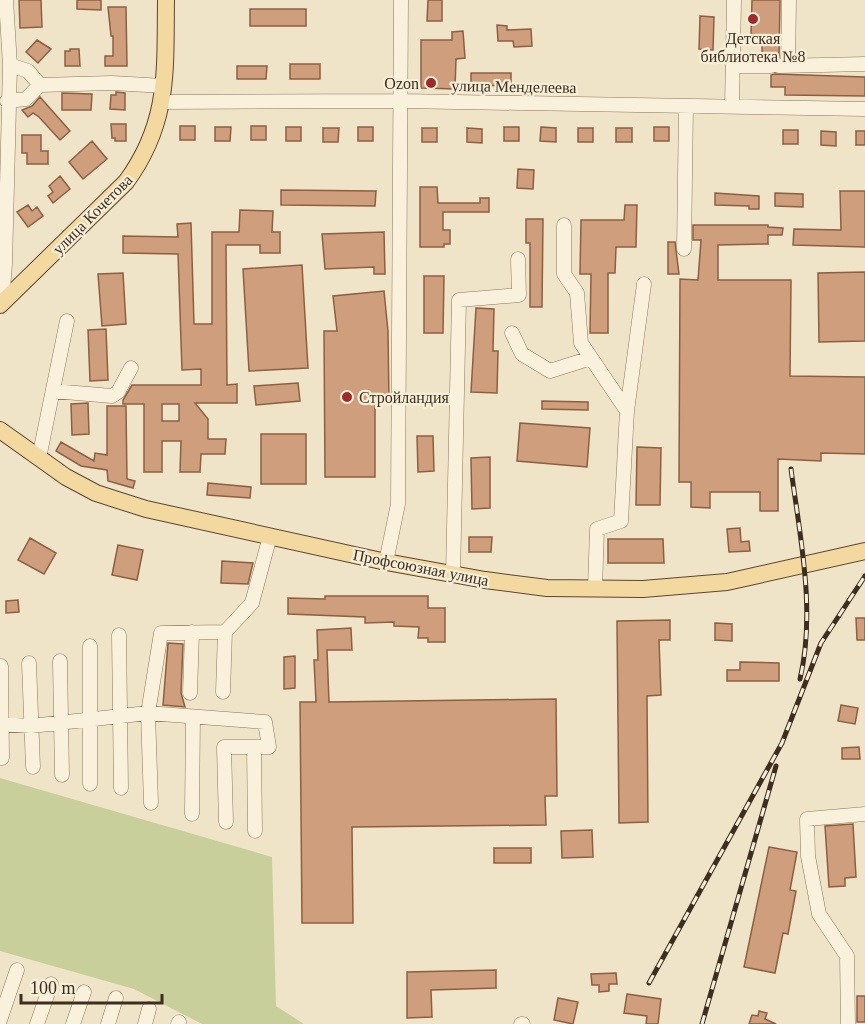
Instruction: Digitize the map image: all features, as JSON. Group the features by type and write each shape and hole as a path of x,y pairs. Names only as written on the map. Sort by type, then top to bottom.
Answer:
{"main road":[{"name":"улица Кочетова","path":"1,304 126,182 145,152 164,94 166,0"},
{"name":"Профсоюзная улица","path":"0,430 39,458 96,493 146,509 453,575 546,588 643,589 727,582 865,551"}],"street":[{"path":"1,304 10,65 6,0"},
{"path":"386,562 398,504 401,0"},
{"path":"732,106 734,0"},
{"path":"780,66 789,0"},
{"path":"734,66 865,64"},
{"path":"8,101 26,99 40,85 28,71 10,65"},
{"name":"улица Менделеева","path":"40,85 112,83 164,94 401,101 865,109"},
{"path":"684,249 686,106"},
{"path":"564,225 564,274 577,293 581,343 627,411"},
{"path":"453,575 459,300 519,295 518,259"},
{"path":"595,588 597,529 621,520 627,411 644,284"},
{"path":"39,458 67,321"},
{"path":"512,333 522,354 550,371 591,358"},
{"path":"52,391 112,396 118,392 131,368"},
{"path":"223,692 225,632 252,603 270,536"},
{"path":"190,693 192,632"},
{"path":"151,803 148,713 161,633 225,632"},
{"path":"118,635 121,788"},
{"path":"90,646 90,784"},
{"path":"60,661 62,775"},
{"path":"29,663 33,767"},
{"path":"1,666 2,758"},
{"path":"1,724 31,726 61,724 148,713 265,722 269,747 224,747 226,822"},
{"path":"192,814 193,717"},
{"path":"254,747 255,831"},
{"path":"848,1024 847,956 819,914 808,856 807,819 865,814"},
{"path":"0,1020 17,970"},
{"path":"37,1024 51,984"},
{"path":"73,1024 84,992"},
{"path":"108,1024 116,998"},
{"path":"145,1024 149,1009"}],"green space":[{"path":"0,778 272,857 276,1006 304,1024 202,1024 134,989 0,951"}],"building":[{"path":"19,0 41,0 42,27 20,28"},
{"path":"77,0 101,0 101,10 77,9"},
{"path":"428,0 442,0 442,21 427,21"},
{"path":"752,0 780,0 779,57 762,57 762,35 751,35"},
{"path":"108,7 126,7 127,66 105,66 105,56 113,56 113,36 111,36"},
{"path":"250,9 306,9 306,26 250,26"},
{"path":"700,16 714,17 713,50 699,49"},
{"path":"497,25 507,26 507,30 531,29 532,46 514,47 513,41 498,41"},
{"path":"463,31 465,58 456,59 455,89 421,88 421,40 452,40 452,32"},
{"path":"37,40 51,49 38,63 26,52"},
{"path":"70,49 79,49 80,66 65,66 65,51 70,51"},
{"path":"290,64 320,64 320,79 290,79"},
{"path":"237,66 267,66 266,79 237,79"},
{"path":"471,73 511,73 511,86 471,85"},
{"path":"771,75 865,77 865,96 785,95 785,87 771,87"},
{"path":"116,92 125,93 125,110 110,109 111,95 116,95"},
{"path":"62,93 92,94 91,110 62,110"},
{"path":"40,97 70,131 60,140 39,117 33,113 28,117 22,110 32,106"},
{"path":"111,124 126,124 126,141 115,141 115,138 112,138"},
{"path":"180,126 195,126 195,140 180,140"},
{"path":"251,126 266,126 266,140 251,140"},
{"path":"215,127 231,127 230,141 215,141"},
{"path":"286,127 301,127 301,141 286,141"},
{"path":"358,127 373,127 373,141 358,141"},
{"path":"504,127 519,127 519,141 504,141"},
{"path":"541,127 556,128 556,142 540,141"},
{"path":"654,127 669,127 669,141 654,141"},
{"path":"323,128 339,128 338,142 323,142"},
{"path":"422,128 437,128 437,142 422,142"},
{"path":"467,128 482,129 482,143 467,142"},
{"path":"578,128 593,128 593,142 578,142"},
{"path":"616,128 632,128 632,142 616,142"},
{"path":"783,130 798,130 798,144 783,144"},
{"path":"821,131 836,132 836,146 821,145"},
{"path":"856,131 865,131 865,145 856,145"},
{"path":"22,135 41,135 41,151 48,151 48,164 27,164 27,153 22,153"},
{"path":"92,141 107,159 83,179 69,162"},
{"path":"518,169 534,170 533,189 517,188"},
{"path":"60,176 70,189 53,203 48,196 53,192 49,186"},
{"path":"420,187 437,187 438,203 480,203 480,198 489,198 489,212 443,212 443,230 450,230 450,244 444,244 444,247 420,247"},
{"path":"281,190 376,191 375,206 281,205"},
{"path":"840,191 865,191 865,247 793,245 794,229 841,230"},
{"path":"715,193 759,196 759,209 749,209 749,206 715,205"},
{"path":"775,193 803,194 803,207 775,206"},
{"path":"28,205 32,211 37,207 43,216 28,227 17,212"},
{"path":"625,205 637,205 636,247 616,247 615,273 608,273 608,333 590,333 591,274 580,274 581,220 624,220"},
{"path":"240,210 273,211 272,232 280,232 280,253 260,253 260,245 226,245 227,385 237,384 237,403 195,403 208,419 208,439 226,439 225,454 201,454 200,472 180,472 181,441 162,441 162,472 144,472 144,404 123,404 123,400 132,385 201,385 201,369 182,370 178,254 123,253 123,236 178,237 177,224 191,223 194,324 212,324 212,232 239,232","holes":["162,404 179,404 179,421 162,421"]},
{"path":"526,219 543,219 542,307 530,307 530,243 526,243"},
{"path":"693,225 768,225 768,227 783,228 782,235 768,235 768,244 718,245 718,280 791,280 790,376 865,377 865,454 821,453 821,461 778,459 778,511 760,511 760,492 710,492 710,508 691,507 691,482 679,482 680,279 698,280 701,240 693,240"},
{"path":"384,232 385,274 374,274 374,267 325,269 322,234"},
{"path":"668,242 675,242 679,274 668,274"},
{"path":"302,265 308,368 249,371 243,269"},
{"path":"865,272 865,341 819,342 818,273"},
{"path":"123,273 126,324 102,326 98,274"},
{"path":"424,276 444,276 443,333 424,333"},
{"path":"384,291 388,331 389,402 375,402 375,477 325,477 324,331 337,331 333,296"},
{"path":"476,308 494,309 493,351 498,351 497,393 471,392"},
{"path":"106,329 108,380 90,381 88,330"},
{"path":"298,383 300,401 256,405 254,386"},
{"path":"542,401 588,402 588,410 542,409"},
{"path":"88,403 89,434 72,435 71,404"},
{"path":"107,406 126,406 127,479 135,481 133,488 108,481 107,470 81,466 56,451 61,442 94,461 95,453 107,455"},
{"path":"520,423 590,428 587,467 517,461"},
{"path":"261,434 306,434 306,484 261,484"},
{"path":"417,436 433,436 434,471 418,472"},
{"path":"637,447 661,448 660,505 636,505"},
{"path":"490,457 490,508 472,509 471,458"},
{"path":"208,483 251,487 250,498 207,495"},
{"path":"740,528 741,542 749,541 750,551 729,552 727,529"},
{"path":"469,537 492,537 491,552 469,552"},
{"path":"30,538 56,553 44,574 18,560"},
{"path":"608,539 663,539 664,563 608,563"},
{"path":"118,545 143,550 137,580 112,575"},
{"path":"222,561 253,563 248,584 221,583"},
{"path":"325,596 428,596 428,608 445,608 445,642 428,642 428,638 418,638 419,627 394,626 394,622 365,623 365,617 288,614 288,598 325,599"},
{"path":"18,600 19,612 6,613 6,601"},
{"path":"856,618 865,618 865,640 857,640"},
{"path":"670,620 670,640 659,640 661,695 647,696 648,822 619,823 617,621"},
{"path":"715,623 732,624 732,641 715,640"},
{"path":"351,628 352,650 327,650 329,702 556,699 557,796 545,796 546,825 352,827 353,923 302,923 300,702 316,702 314,660 318,660 317,630"},
{"path":"168,643 183,644 181,693 185,707 163,705"},
{"path":"295,656 295,688 284,689 284,657"},
{"path":"740,662 779,663 779,681 727,681 727,670 740,670"},
{"path":"841,705 858,708 855,724 838,721"},
{"path":"859,747 860,759 842,759 842,748"},
{"path":"853,824 856,877 845,878 845,886 829,887 825,826"},
{"path":"592,830 593,857 562,858 561,831"},
{"path":"769,847 797,852 790,890 796,891 788,934 783,933 775,973 744,967"},
{"path":"494,848 531,848 531,863 494,863"},
{"path":"496,970 496,988 431,990 432,1017 407,1018 407,972"},
{"path":"616,973 617,984 609,984 609,991 599,992 599,985 592,985 591,974"},
{"path":"627,994 661,999 658,1024 646,1024 647,1016 624,1013"},
{"path":"857,996 865,996 865,1022 857,1022"},
{"path":"558,998 578,1002 573,1024 554,1020"},
{"path":"759,1011 767,1013 765,1019 776,1024 749,1024 752,1015 758,1016"}],"railway":[{"path":"791,469 807,601 805,653 800,679"},
{"path":"649,983 782,743 821,643 865,576"},
{"path":"702,1024 776,766"}],"place":[{"name":"Детская библиотека №8","path":"753,19"},
{"name":"Ozon","path":"431,83"},
{"name":"Стройландия","path":"347,397"}]}
